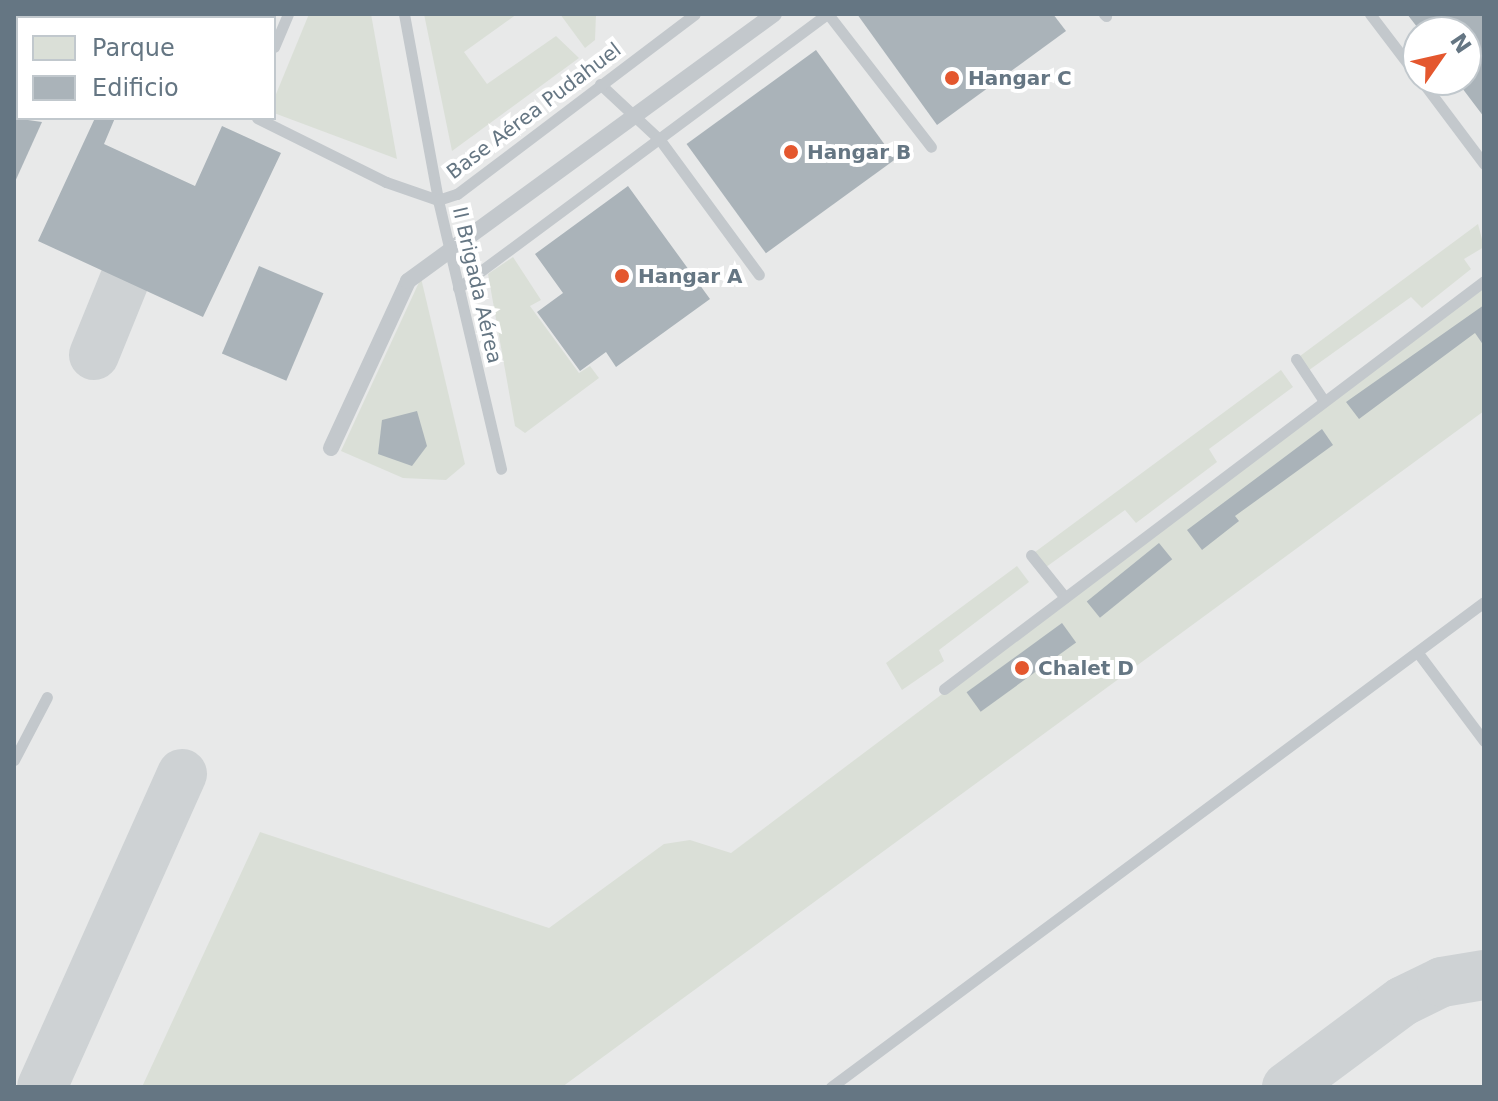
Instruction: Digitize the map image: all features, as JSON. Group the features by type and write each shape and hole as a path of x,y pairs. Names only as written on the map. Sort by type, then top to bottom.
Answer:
{"street":[{"path":"331,448 408,281 774,14"}],"lane":[{"path":"276,42 288,14"},
{"name":"II Brigada Aérea","path":"404,14 438,200 501,469"},
{"name":"Base Aérea Pudahuel","path":"261,120 386,182 438,200 457,194 695,14"},
{"path":"458,288 828,14 931,147"},
{"path":"1370,14 1402,56"},
{"path":"600,84 660,140 759,275"},
{"path":"1433,96 1484,164"},
{"path":"944,689 1063,595 1484,281"},
{"path":"1296,359 1324,401"},
{"path":"1031,555 1063,595"},
{"path":"831,1087 1484,602"},
{"path":"1418,653 1484,741"},
{"path":"14,760 47,697"}],"shaded area":[{"path":"14,14 1484,14 1484,1087 14,1087"}],"green space":[{"path":"309,14 371,14 397,159 276,114 276,94"},
{"path":"424,14 517,14 464,52 487,84 556,36 579,58 452,151"},
{"path":"560,14 596,14 595,40 585,48"},
{"path":"1478,224 1484,247 1464,259 1471,269 1422,308 1411,297 1305,373 1296,359"},
{"path":"513,257 541,300 530,306 579,373 590,366 599,378 525,433 515,426 488,274"},
{"path":"421,278 465,464 446,480 403,478 341,451"},
{"path":"1484,286 1484,411 562,1087 142,1087 260,832 549,928 664,844 690,840 731,853"},
{"path":"1281,370 1293,387 1209,449 1217,462 1136,523 1125,510 1042,570 1031,555"},
{"path":"1017,566 1029,582 939,650 944,661 902,690 886,663"}],"building":[{"name":"Hangar C","path":"857,14 1053,14 1066,31 937,125"},
{"path":"1407,14 1484,14 1484,117 1468,96 1482,96 1482,16"},
{"name":"Hangar B","path":"816,50 895,159 766,253 687,144"},
{"path":"14,118 42,122 14,184"},
{"path":"94,120 114,120 104,144 195,186 222,126 281,153 203,317 38,241"},
{"name":"Hangar A","path":"628,186 710,299 616,367 606,352 580,371 537,312 563,293 535,254"},
{"path":"259,266 323,293 286,381 222,353"},
{"path":"1484,305 1484,346 1475,333 1359,419 1346,402"},
{"path":"417,411 427,446 412,466 378,454 382,420"},
{"path":"1322,429 1333,445 1235,516 1239,521 1202,550 1187,530"},
{"path":"1159,543 1172,559 1100,618 1087,602"},
{"name":"Chalet D","path":"1062,623 1076,642 981,712 967,692"}],"taxiway":[{"path":"94,355 124,281"},
{"path":"42,1087 182,774"},
{"path":"1287,1087 1403,1001 1442,982 1484,975"}],"place":[{"name":"Hangar C","path":"952,78"},
{"name":"Hangar B","path":"791,152"},
{"name":"Hangar A","path":"622,276"},
{"name":"Chalet D","path":"1022,668"}]}
